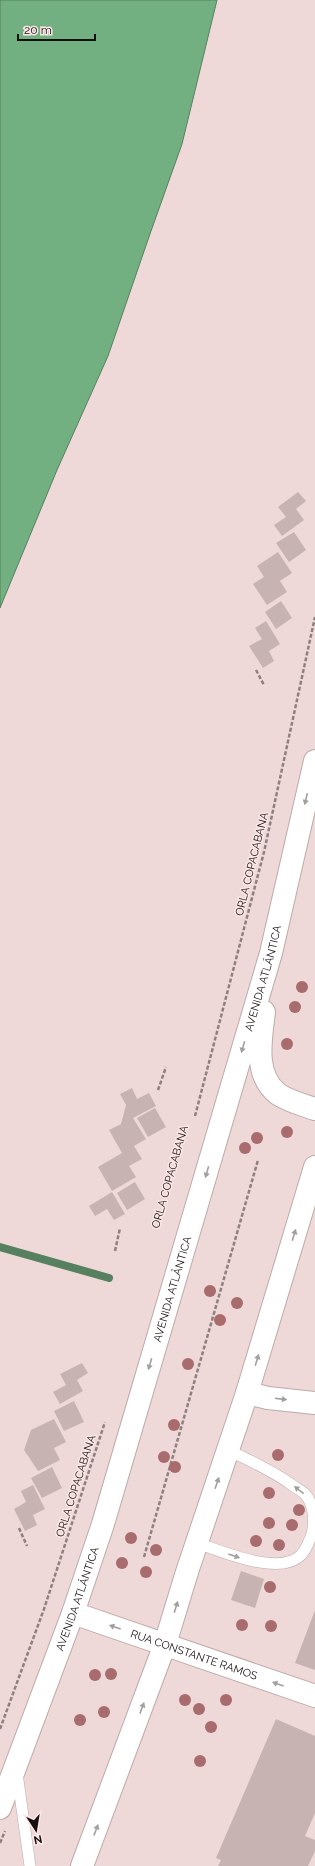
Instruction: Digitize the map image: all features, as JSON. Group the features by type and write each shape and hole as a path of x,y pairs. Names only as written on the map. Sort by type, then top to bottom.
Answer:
{"main road":[{"name":"AVENIDA ATLÂNTICA","path":"0,1808 73,1613 103,1524 270,953 315,761"},
{"path":"270,953 261,1034 261,1061 263,1071 270,1087 279,1095 315,1109"},
{"path":"82,1866 165,1644 247,1393 315,1167"},
{"path":"247,1393 268,1398 315,1403"},
{"name":"RUA CONSTANTE RAMOS","path":"73,1613 315,1696"}],"lane":[{"path":"197,1543 240,1558 276,1564 286,1563 300,1556 307,1547 315,1526 312,1505 304,1493 273,1471 228,1450"},
{"path":"17,1766 30,1866"}],"path":[{"name":"ORLA COPACABANA","path":"195,1117 264,852 315,617"},
{"path":"256,670 264,685"},
{"path":"158,1090 166,1067"},
{"path":"144,1557 258,1160"},
{"path":"115,1251 120,1228"},
{"name":"ORLA COPACABANA","path":"0,1729 44,1609 106,1421"},
{"path":"20,1528 27,1546"}],"shaded area":[{"path":"0,0 217,0 182,144 108,356 57,470 0,608"}],"building":[{"path":"298,492 306,501 296,509 304,520 282,536 274,525 286,517 278,507"},
{"path":"294,532 306,550 289,562 276,543"},
{"path":"278,552 292,573 280,581 287,592 267,605 253,584 264,577 257,566"},
{"path":"281,601 292,618 276,629 265,612"},
{"path":"266,621 280,644 269,651 274,661 263,668 249,646 262,639 255,628"},
{"path":"132,1088 137,1099 149,1093 156,1106 133,1118 146,1139 134,1146 142,1159 129,1166 136,1177 112,1191 98,1167 122,1153 109,1130 121,1124 126,1105 120,1094"},
{"path":"155,1108 166,1127 148,1137 137,1118"},
{"path":"135,1182 145,1199 127,1210 117,1193"},
{"path":"112,1192 125,1214 114,1220 107,1209 95,1216 89,1206"},
{"path":"82,1363 88,1373 77,1380 83,1391 60,1404 53,1392 66,1385 60,1374"},
{"path":"74,1401 84,1422 64,1431 54,1411"},
{"path":"54,1419 66,1442 54,1448 60,1460 38,1471 24,1450 31,1430"},
{"path":"52,1467 62,1488 42,1498 31,1478"},
{"path":"33,1485 45,1509 33,1515 37,1525 25,1531 14,1509 26,1502 21,1491"},
{"path":"241,1571 264,1579 255,1608 231,1600"},
{"path":"315,1610 315,1670 295,1663"},
{"path":"276,1719 315,1736 315,1813 305,1836 315,1840 315,1851 308,1866 218,1866 221,1860 216,1858"}],"waterway":[{"path":"0,1247 109,1278"}]}
